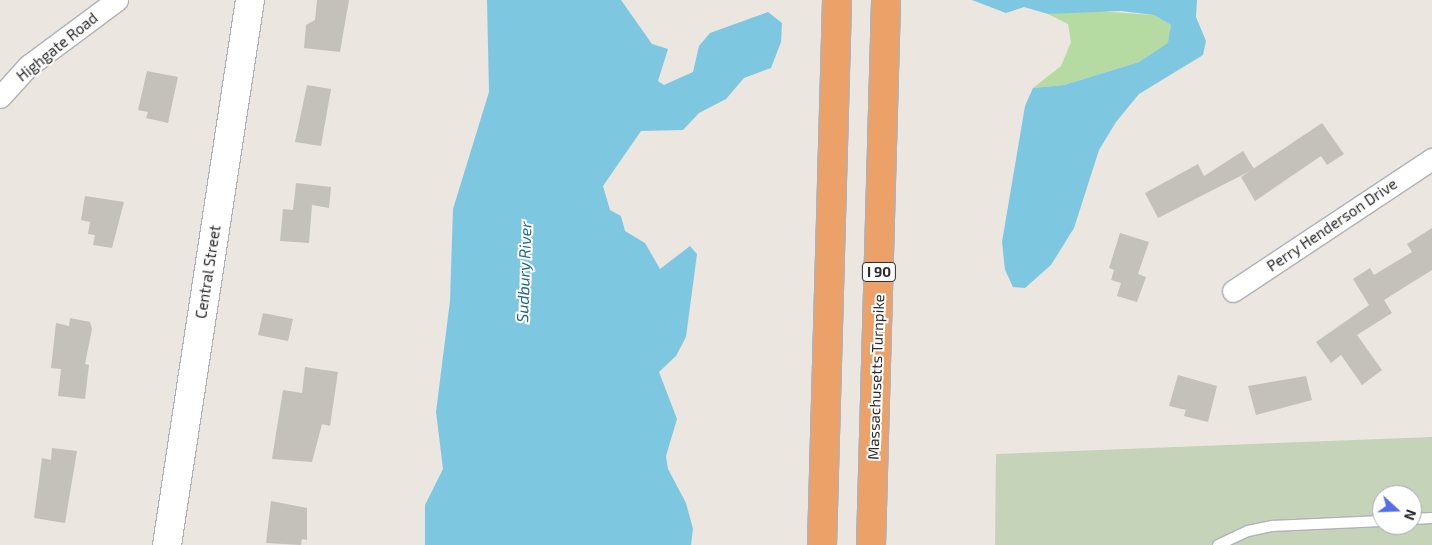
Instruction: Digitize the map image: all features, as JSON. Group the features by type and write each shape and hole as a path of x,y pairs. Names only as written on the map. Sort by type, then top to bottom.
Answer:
{"highway":[{"path":"822,545 837,0"},
{"name":"Massachusetts Turnpike","path":"871,545 886,0"}],"main road":[{"name":"Central Street","path":"167,545 250,0"}],"street":[{"name":"Highgate Road","path":"0,96 28,66 117,0"},
{"name":"Perry Henderson Drive","path":"1233,291 1432,158"}],"lane":[{"path":"1218,545 1248,530 1272,526 1372,521"}],"green space":[{"path":"1084,10 1154,15 1171,25 1169,43 1139,62 1064,85 1033,88 1061,66 1071,42 1068,24 1048,14"},
{"path":"1432,437 1432,545 995,545 996,454"}],"water":[{"name":"Sudbury River","path":"487,0 621,0 652,44 668,49 658,81 664,85 693,72 699,46 710,33 768,12 782,23 781,42 771,68 744,78 726,99 699,113 683,130 641,131 603,186 610,210 621,216 625,231 645,243 660,269 690,246 697,254 686,337 676,356 659,372 677,419 666,456 668,469 686,503 693,529 691,545 425,545 425,505 443,469 436,412 450,301 453,209 489,92"},
{"path":"972,0 1197,0 1196,17 1206,41 1203,55 1139,94 1116,122 1099,150 1074,228 1051,265 1025,288 1013,287 1005,270 1002,242 1025,106 1033,88 1064,85 1139,62 1168,43 1171,25 1154,15 1121,11 1048,14 1024,7 1006,13"}],"building":[{"path":"317,0 349,0 340,52 304,48 306,25 315,20"},
{"path":"147,71 178,77 168,123 146,118 148,112 138,110"},
{"path":"307,85 331,89 321,146 295,142"},
{"path":"1322,123 1344,154 1327,165 1321,156 1255,201 1241,177"},
{"path":"1243,151 1254,169 1158,218 1145,193 1198,164 1204,176"},
{"path":"296,183 331,187 329,208 312,205 309,243 280,241 283,209 293,210"},
{"path":"85,196 124,202 112,248 93,245 95,235 88,234 90,222 81,220"},
{"path":"1432,228 1432,270 1384,300 1392,313 1357,335 1382,370 1362,385 1341,355 1331,363 1316,342 1369,305 1353,279 1370,268 1374,275 1412,252 1407,244"},
{"path":"1120,233 1149,242 1138,274 1146,277 1137,302 1117,296 1121,283 1111,280 1114,270 1109,268"},
{"path":"263,313 293,319 288,341 258,335"},
{"path":"70,318 90,322 92,329 85,364 89,365 85,399 58,396 61,369 51,368 56,323 69,326"},
{"path":"305,367 338,372 330,426 322,424 312,462 272,459 283,390 302,393"},
{"path":"1178,375 1217,386 1208,422 1184,416 1186,410 1169,406"},
{"path":"1306,376 1312,400 1256,415 1248,386"},
{"path":"52,448 77,451 65,523 34,518 42,458 51,460"},
{"path":"271,501 307,508 307,540 302,539 301,545 266,543"}]}
